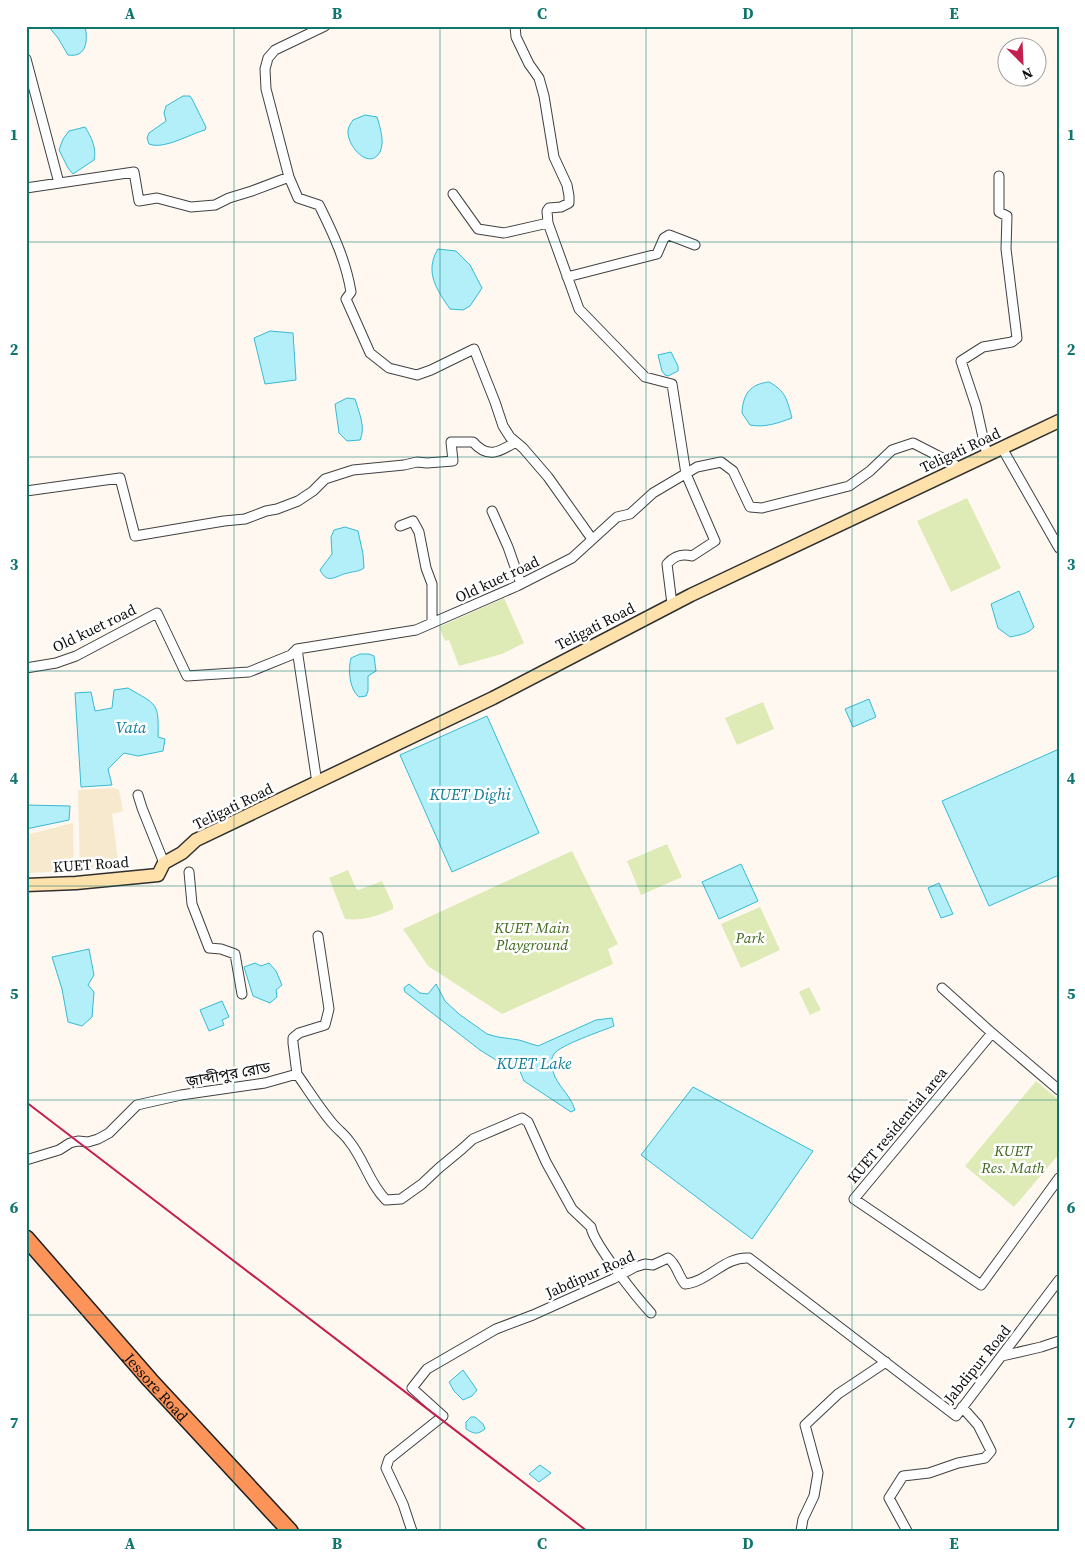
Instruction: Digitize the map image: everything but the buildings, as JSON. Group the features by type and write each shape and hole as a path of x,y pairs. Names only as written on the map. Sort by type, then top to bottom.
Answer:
{"highway":[{"name":"Jessore Road","path":"26,1238 150,1380 290,1531"}],"main road":[{"name":"Teligati Road","path":"164,863 182,852 196,840 493,698 672,604 1059,422"},
{"name":"KUET Road","path":"26,885 76,883 158,875 164,863"}],"street":[{"path":"325,26 276,50 268,58 266,89 289,177 298,198 319,205 340,248 349,275 352,292 346,299 370,353 389,368 417,375 474,349 496,402 503,426 510,437 548,477 592,539"},
{"path":"516,26 516,37 529,64 539,78 544,96 554,157 570,196 569,203 566,206 549,208 547,210 548,223 579,309 645,377 672,384 686,474 714,541 692,556 684,554 673,558 667,564 672,604"},
{"path":"26,59 59,183"},
{"path":"26,188 134,172 139,201 157,198 191,207 215,204 289,177"},
{"path":"987,455 976,406 961,361 984,348 1012,342 1017,338 1006,249 1007,216 999,212 999,176"},
{"path":"453,194 478,229 504,233 548,223"},
{"path":"567,277 657,254 664,238 669,235 695,245"},
{"path":"26,490 120,478 135,536 245,519 266,510 298,501 313,491 325,479 353,470 417,462 452,461 451,442 473,442 480,451 490,454 505,449 516,442"},
{"name":"Old kuet road","path":"26,668 56,663 76,656 157,613 187,676 249,672 291,655 297,648 416,630 521,584 572,558 617,516 630,514 653,493 697,467 721,462 733,471 750,506 762,508 849,486 870,471 892,450 912,443 959,468"},
{"path":"1002,448 1059,548"},
{"path":"492,510 521,584"},
{"path":"400,526 413,521 419,532 426,568 432,584 432,623"},
{"path":"297,648 316,783"},
{"path":"138,795 164,863"},
{"path":"189,872 192,904 209,948 221,949 235,954 242,994"},
{"path":"318,936 329,1009 325,1025 299,1033 293,1038 298,1074 333,1124 350,1141 370,1180 386,1200 401,1199 422,1184 473,1139 522,1118 528,1122 546,1162 572,1209 591,1227 592,1234 651,1313"},
{"path":"942,988 1059,1090"},
{"name":"KUET residential area","path":"992,1032 854,1199 981,1285 1059,1178"},
{"name":"জ়াব্দীপুর রোড","path":"26,1160 59,1150 70,1143 78,1141 88,1142 98,1139 109,1133 137,1105 265,1083 298,1074"},
{"name":"Jabdipur Road","path":"412,1531 403,1504 386,1468 389,1459 443,1416 412,1388 427,1368 475,1342 496,1328 533,1315 635,1267 645,1264 652,1265 668,1258 673,1262 680,1278 685,1284 694,1284 732,1261 742,1257 749,1258 956,1416 1059,1280"},
{"path":"1002,1356 1041,1348 1059,1340"},
{"path":"801,1531 803,1519 814,1496 818,1473 805,1425 838,1394 886,1362"},
{"path":"907,1531 889,1498 903,1476 929,1472 958,1463 985,1458 991,1451 978,1425 962,1407"}],"shaded area":[{"path":"114,788 119,790 123,811 112,814 119,868 80,871 78,790"},
{"path":"73,823 74,871 26,873 26,835"}],"green space":[{"path":"967,498 1001,568 951,592 917,521"},
{"path":"504,598 524,643 502,654 459,666 449,640 445,641 439,627"},
{"path":"763,702 774,729 737,745 725,718"},
{"path":"667,844 682,877 641,895 627,861"},
{"name":"KUET Main Playground","path":"572,851 618,944 608,949 613,964 502,1014 428,966 403,929"},
{"path":"348,870 358,890 382,881 393,909 370,917 345,919 329,878"},
{"name":"Park","path":"760,907 780,950 741,968 721,924"},
{"path":"809,987 821,1010 810,1015 799,992"},
{"name":"KUET Res. Math","path":"1036,1081 1059,1100 1059,1154 1014,1207 965,1166"}],"water":[{"path":"48,26 85,26 86,42 83,51 79,54 68,55"},
{"path":"183,96 190,96 192,99 206,127 205,130 162,145 149,144 147,138 149,133 166,121 164,113 166,106"},
{"path":"365,115 377,117 382,134 380,152 370,159 365,158 355,149 351,143 348,131 353,120"},
{"path":"85,127 93,143 95,151 94,160 73,174 59,150 63,139 69,131"},
{"path":"438,249 456,251 470,265 482,288 470,306 463,310 450,309 437,288 432,273 432,265"},
{"path":"270,331 293,333 296,380 265,384 254,338"},
{"path":"671,352 678,366 678,371 668,376 662,371 658,355"},
{"path":"769,382 775,385 782,393 787,401 792,418 766,425 750,425 742,413 746,395 757,385"},
{"path":"347,398 355,399 362,425 360,440 347,441 339,433 335,404"},
{"path":"345,527 358,531 364,568 329,579 326,578 320,570 332,554 331,537 334,530"},
{"path":"1019,591 1034,627 1026,633 1010,637 998,628 991,604"},
{"path":"360,654 374,656 376,671 368,676 366,696 359,697 351,684 350,668 351,658"},
{"name":"Vata","path":"128,688 145,698 157,711 158,737 165,739 163,751 138,756 124,753 108,769 112,785 81,787 75,693 91,692 95,711 112,708 114,690"},
{"path":"869,699 876,717 853,727 845,709"},
{"name":"KUET Dighi","path":"487,716 539,833 452,872 400,755"},
{"path":"1059,749 1059,875 989,906 942,801"},
{"path":"26,805 70,806 69,820 26,829"},
{"path":"741,864 758,901 719,919 702,882"},
{"path":"939,883 953,914 941,918 928,888"},
{"path":"89,949 94,975 88,985 94,992 92,1017 82,1026 68,1022 62,989 52,957"},
{"path":"255,963 261,966 269,963 276,971 282,985 276,990 277,997 270,1003 253,996 244,967"},
{"name":"KUET Lake","path":"409,984 420,993 428,994 436,984 445,1001 459,1014 487,1034 538,1046 596,1020 612,1018 614,1026 582,1038 558,1050 552,1057 555,1077 571,1100 575,1110 571,1112 524,1081 519,1069 513,1063 507,1060 496,1060 480,1050 405,992 404,988"},
{"path":"222,1001 229,1017 222,1020 224,1025 209,1031 200,1010"},
{"path":"693,1087 813,1151 752,1239 641,1155"},
{"path":"463,1370 477,1390 472,1396 463,1400 454,1391 449,1382"},
{"path":"471,1417 475,1417 483,1424 485,1429 476,1433 466,1429 466,1422"},
{"path":"540,1465 551,1473 539,1482 529,1474"}],"railway":[{"path":"26,1102 587,1531"}]}
